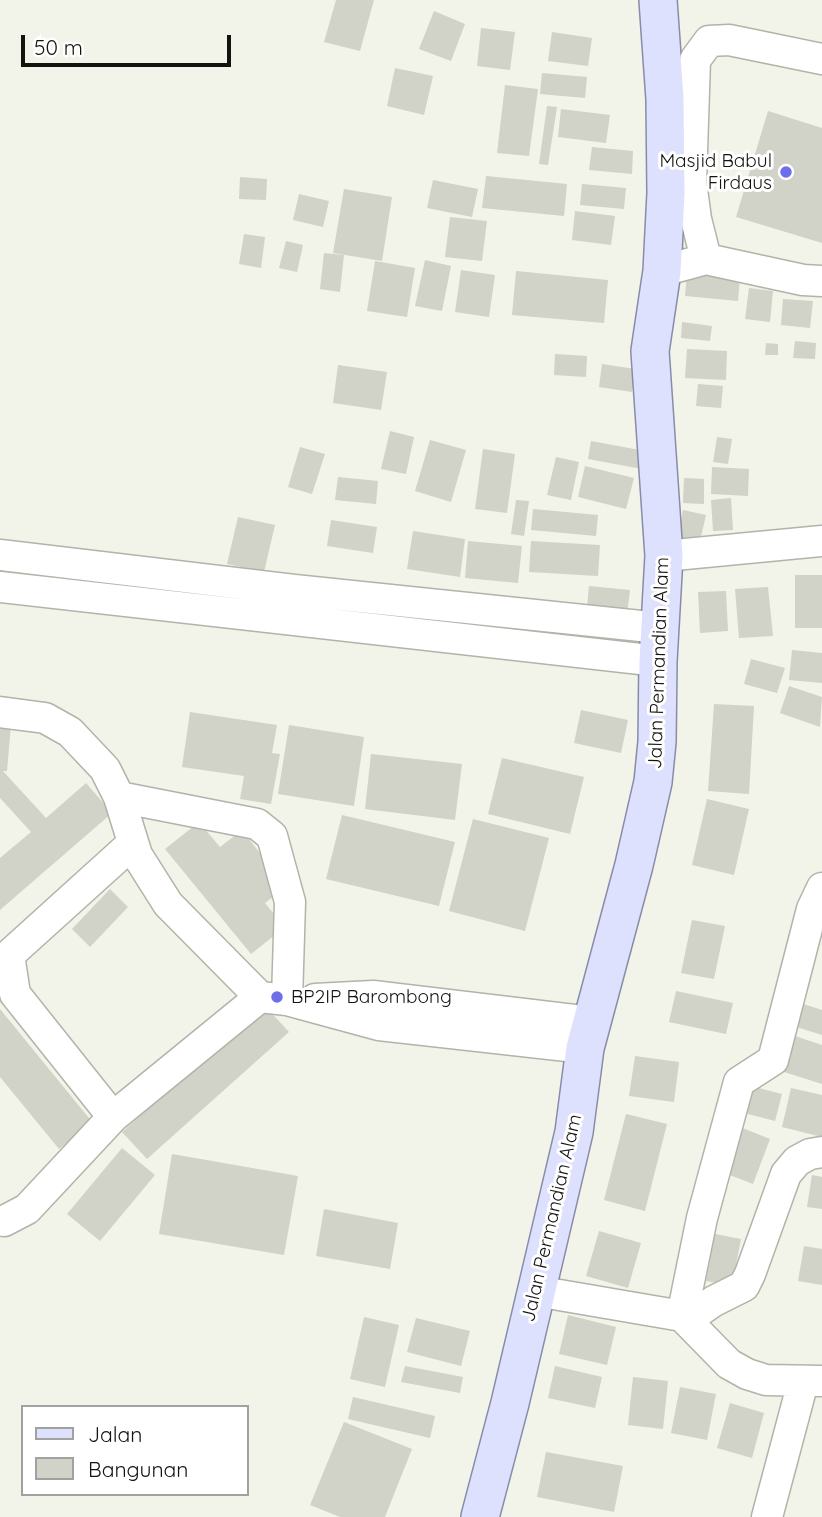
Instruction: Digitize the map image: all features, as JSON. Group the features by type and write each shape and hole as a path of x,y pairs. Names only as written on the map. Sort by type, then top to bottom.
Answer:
{"main road":[{"name":"Jalan Permandian Alam","path":"480,1517 510,1403 574,1132 588,1035 634,865 653,782 664,556 650,351 662,271 666,193 666,99 658,0"}],"street":[{"path":"706,259 696,219 691,181 695,60 709,41 729,40 822,60"},
{"path":"662,271 706,259 803,280 822,281"},
{"path":"664,556 822,541"},
{"path":"0,555 308,592 659,645"},
{"path":"0,587 292,621 659,645"},
{"path":"0,712 45,718 70,732 106,769 119,797 137,855 168,904 273,998 379,1026 588,1035"},
{"path":"2,1229 27,1209 113,1117 273,998 290,902 272,836 257,824 119,797"},
{"path":"113,1117 15,994 9,955 133,843"},
{"path":"682,1316 702,1218 739,1082 773,1060 812,909 822,888"},
{"path":"536,1291 682,1316 701,1310 744,1286 786,1174 797,1161 810,1154 822,1152"},
{"path":"682,1316 729,1364 747,1374 766,1380 813,1381 767,1517"}],"building":[{"path":"336,0 374,0 360,51 324,42"},
{"path":"434,11 465,24 451,61 419,49"},
{"path":"481,28 515,32 510,70 477,66"},
{"path":"552,32 592,38 588,66 548,61"},
{"path":"395,68 433,76 424,115 387,106"},
{"path":"542,73 587,77 585,98 540,94"},
{"path":"505,85 538,89 529,156 497,153"},
{"path":"547,106 557,107 548,165 539,164"},
{"path":"561,109 610,115 606,143 558,137"},
{"name":"Masjid Babul Firdaus","path":"768,111 822,128 822,243 736,217"},
{"path":"592,147 633,151 632,174 589,170"},
{"path":"486,176 567,184 564,216 482,208"},
{"path":"240,177 267,179 266,200 239,199"},
{"path":"433,180 478,189 472,217 427,208"},
{"path":"582,184 626,188 624,209 580,205"},
{"path":"344,189 392,197 382,261 333,253"},
{"path":"299,194 329,201 323,227 293,220"},
{"path":"575,211 615,216 611,245 572,240"},
{"path":"450,217 487,221 482,261 445,257"},
{"path":"244,234 265,237 261,268 239,264"},
{"path":"286,241 303,245 297,272 279,268"},
{"path":"324,253 344,255 340,292 320,289"},
{"path":"425,260 451,266 442,311 415,306"},
{"path":"375,261 415,268 407,317 367,311"},
{"path":"461,270 495,275 489,317 455,312"},
{"path":"516,271 608,280 604,323 512,315"},
{"path":"687,272 740,277 738,301 685,296"},
{"path":"749,288 773,291 770,322 745,319"},
{"path":"783,299 813,301 810,328 781,325"},
{"path":"682,322 712,326 710,341 681,338"},
{"path":"795,341 816,343 815,359 793,358"},
{"path":"766,343 778,344 778,355 765,355"},
{"path":"687,349 727,351 726,380 685,378"},
{"path":"555,354 587,356 586,377 554,375"},
{"path":"602,364 635,369 632,392 599,387"},
{"path":"338,365 387,372 381,410 333,403"},
{"path":"698,384 723,386 721,408 696,406"},
{"path":"390,431 414,437 406,474 381,469"},
{"path":"717,437 732,439 728,464 713,462"},
{"path":"430,440 466,450 451,502 415,491"},
{"path":"591,441 645,451 642,469 588,459"},
{"path":"300,447 325,454 312,494 288,487"},
{"path":"483,449 515,454 507,513 475,509"},
{"path":"556,457 579,462 571,500 547,495"},
{"path":"585,466 634,478 626,509 578,497"},
{"path":"712,467 749,469 748,496 711,494"},
{"path":"338,477 378,481 376,504 335,500"},
{"path":"684,478 704,479 704,504 683,503"},
{"path":"731,498 733,530 713,531 711,500"},
{"path":"516,500 529,501 524,536 511,534"},
{"path":"533,509 598,515 596,536 531,530"},
{"path":"683,510 706,515 700,541 678,537"},
{"path":"238,517 275,525 264,572 227,564"},
{"path":"331,520 377,527 373,553 327,546"},
{"path":"413,531 465,539 460,577 407,569"},
{"path":"468,541 522,546 518,583 465,578"},
{"path":"531,541 600,545 598,576 529,572"},
{"path":"795,575 822,575 822,628 795,628"},
{"path":"589,586 630,590 626,623 586,618"},
{"path":"768,587 773,636 739,638 735,589"},
{"path":"726,591 728,631 700,633 698,592"},
{"path":"792,650 822,653 822,683 789,680"},
{"path":"751,659 785,668 777,693 744,684"},
{"path":"789,686 822,697 820,727 780,713"},
{"path":"714,704 754,706 749,794 708,791"},
{"path":"581,710 628,720 621,753 574,743"},
{"path":"190,712 277,725 272,753 280,754 271,804 240,799 244,776 182,767"},
{"path":"0,724 11,725 7,771 3,771 46,818 86,783 112,813 0,910 0,858 31,832 0,798"},
{"path":"289,725 364,737 354,806 278,794"},
{"path":"371,754 462,764 455,820 365,809"},
{"path":"502,758 584,777 570,834 488,814"},
{"path":"707,799 749,809 734,875 692,865"},
{"path":"342,815 455,842 439,906 326,879"},
{"path":"473,819 549,838 525,931 449,911"},
{"path":"199,822 220,847 242,830 286,887 265,903 285,927 251,954 165,849"},
{"path":"110,889 128,907 90,947 72,929"},
{"path":"692,920 725,926 714,979 681,973"},
{"path":"676,991 733,1003 726,1034 669,1022"},
{"path":"800,1003 822,1010 822,1035 793,1026"},
{"path":"264,1005 289,1032 147,1159 122,1132"},
{"path":"0,1009 93,1123 59,1149 0,1077"},
{"path":"792,1035 822,1045 822,1084 781,1071"},
{"path":"635,1056 679,1062 674,1102 629,1096"},
{"path":"751,1086 782,1094 775,1121 744,1113"},
{"path":"791,1088 822,1095 822,1137 782,1127"},
{"path":"626,1114 667,1124 645,1211 604,1200"},
{"path":"740,1127 770,1139 753,1184 722,1172"},
{"path":"122,1148 155,1175 100,1241 67,1214"},
{"path":"172,1154 298,1176 284,1255 159,1234"},
{"path":"812,1175 822,1177 822,1209 807,1207"},
{"path":"324,1209 398,1223 390,1269 316,1256"},
{"path":"599,1231 641,1243 628,1288 586,1276"},
{"path":"715,1234 741,1239 732,1286 706,1281"},
{"path":"804,1246 822,1249 822,1285 798,1281"},
{"path":"568,1315 616,1327 607,1365 559,1354"},
{"path":"364,1317 399,1325 385,1387 350,1379"},
{"path":"416,1318 470,1331 461,1366 407,1352"},
{"path":"405,1366 463,1377 460,1393 401,1382"},
{"path":"555,1366 602,1377 595,1408 548,1398"},
{"path":"633,1377 668,1381 663,1429 628,1425"},
{"path":"680,1387 716,1394 707,1440 671,1433"},
{"path":"353,1397 435,1416 430,1438 348,1419"},
{"path":"730,1403 764,1413 752,1458 717,1448"},
{"path":"344,1422 412,1449 385,1517 340,1517 310,1505"},
{"path":"546,1452 623,1466 614,1512 537,1497"}],"place":[{"name":"Masjid Babul Firdaus","path":"786,172"},
{"name":"BP2IP Barombong","path":"277,997"}]}
